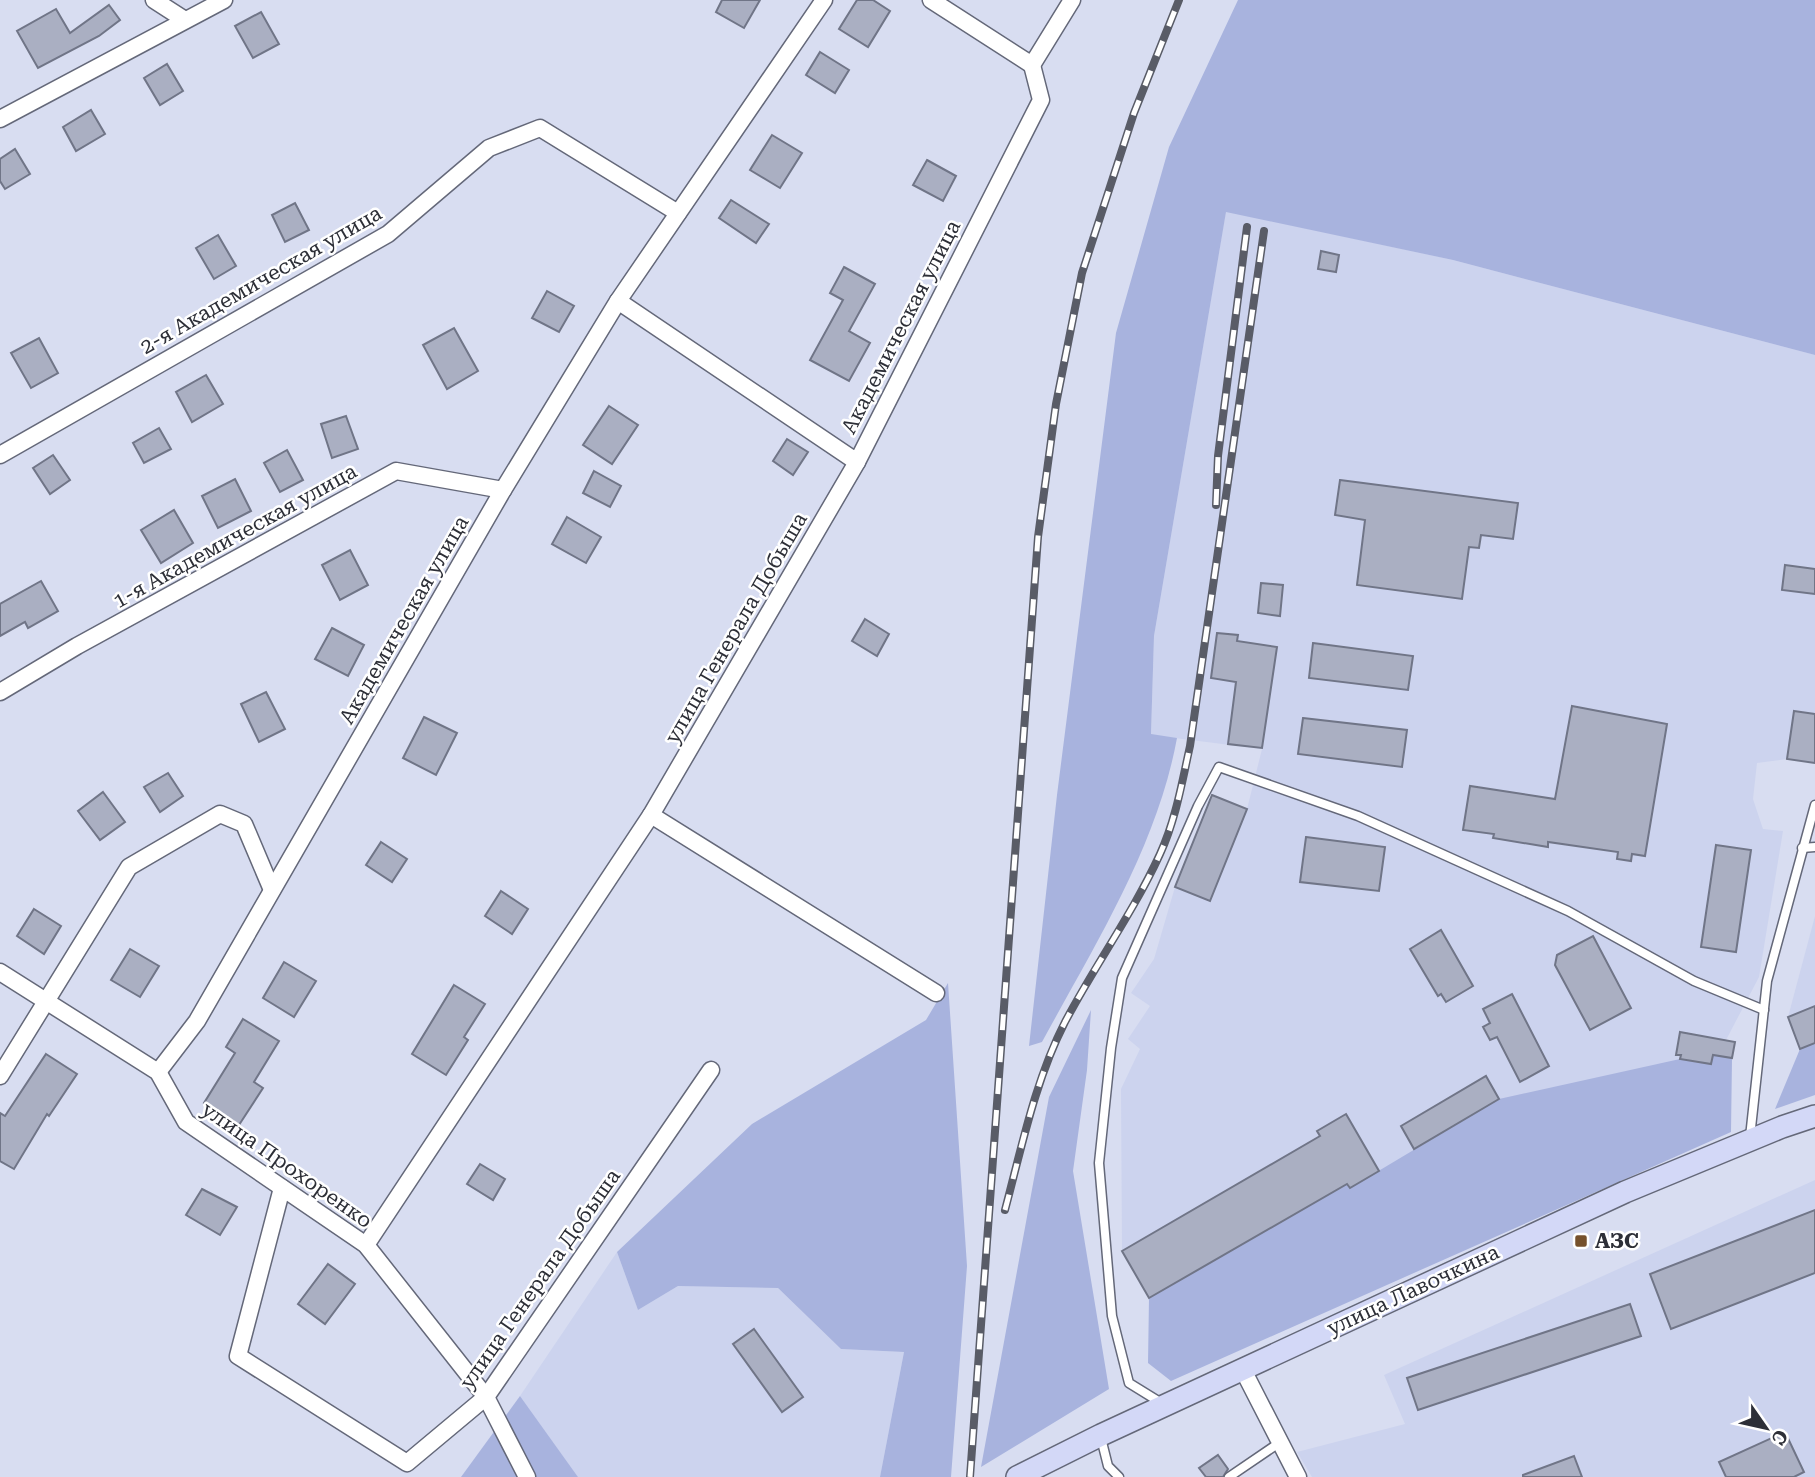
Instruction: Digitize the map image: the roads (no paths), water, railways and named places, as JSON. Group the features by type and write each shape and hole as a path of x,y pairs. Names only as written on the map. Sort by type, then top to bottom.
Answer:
{"main road":[{"name":"улица Лавочкина","path":"1017,1477 1165,1405 1625,1192 1815,1116"}],"street":[{"path":"154,0 186,20"},
{"path":"0,119 224,0"},
{"name":"Академическая улица","path":"158,1072 197,1021 503,490 618,301 824,0"},
{"path":"931,0 1031,65 1072,0"},
{"name":"Академическая улица","path":"618,301 857,462 1041,100 1031,65"},
{"name":"2-я Академическая улица","path":"0,455 388,234 489,148 540,128 678,213"},
{"name":"улица Генерала Добыша","path":"366,1245 651,815 857,462"},
{"name":"1-я Академическая улица","path":"0,692 77,646 396,471 503,490"},
{"path":"0,1076 129,867 220,814 244,824 272,890"},
{"path":"651,815 936,993"},
{"name":"улица Прохоренко","path":"0,972 158,1072 186,1122 366,1245 486,1397 527,1477"},
{"name":"улица Генерала Добыша","path":"282,1188 238,1356 407,1463 486,1397 711,1070"},
{"path":"1242,1370 1298,1477"}],"lane":[{"path":"1165,1405 1129,1383 1112,1316 1099,1163 1111,1048 1122,978 1198,806 1219,767 1358,816 1568,911 1694,981 1764,1010"},
{"path":"1750,1140 1767,981 1815,805"},
{"path":"1802,848 1815,847"},
{"path":"1101,1435 1108,1466 1119,1477"},
{"path":"1229,1477 1279,1443"}],"railway":[{"path":"970,1477 1038,537 1056,404 1082,273 1134,113 1179,0"},
{"path":"1216,505 1218,456 1247,227"},
{"path":"1005,1210 1045,1067 1065,1022 1149,876 1166,841 1174,814 1190,746 1264,231"}],"place":[{"name":"АЗС","path":"1581,1241"}]}
